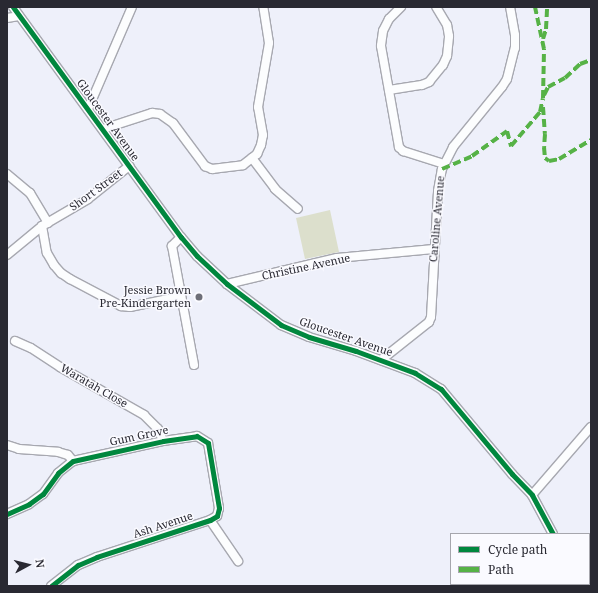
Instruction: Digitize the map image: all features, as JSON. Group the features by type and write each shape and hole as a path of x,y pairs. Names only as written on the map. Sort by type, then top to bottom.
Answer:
{"street":[{"name":"Gloucester Avenue","path":"13,7 181,237 197,256 227,284 282,324 309,337 381,360 422,376 441,389 512,474 532,495 552,533"},
{"path":"88,108 132,7"},
{"path":"103,129 152,113 160,114 173,123 205,166 212,168 243,165 257,154 262,145 263,135 258,107 269,43 263,7"},
{"path":"401,7 389,19 383,31 381,46 399,147 403,151 444,164"},
{"path":"389,90 422,85 429,82 443,66 448,51 449,36 447,25 436,7"},
{"name":"Caroline Avenue","path":"381,360 429,322 432,312 438,191 444,164 453,147 507,79 515,48 515,35 510,7"},
{"path":"7,18 19,16"},
{"path":"252,158 275,189 298,209"},
{"name":"Short Street","path":"7,255 45,225 88,199 129,166"},
{"path":"7,174 30,193 45,225 47,253 61,273 70,279 121,306 130,307 173,298 178,293 179,288"},
{"path":"181,237 172,246 194,365"},
{"name":"Christine Avenue","path":"227,284 336,258 434,249"},
{"name":"Waratah Close","path":"15,341 31,348 144,415 158,429 163,441"},
{"path":"532,495 591,427"},
{"name":"Gum Grove","path":"74,461 163,441 196,436 208,443"},
{"name":"Ash Avenue","path":"51,586 78,565 97,557 210,520 217,516 219,508 208,443"},
{"path":"7,445 23,450 58,452 68,455 74,461 58,473 42,494 34,501 17,511 7,514"},
{"path":"210,520 238,561"}],"green space":[{"path":"330,210 339,252 305,259 296,218"}],"marked path":[{"path":"442,169 472,156 507,131 511,146 540,112 543,98 544,49 535,7"},
{"path":"543,39 546,29 547,7"},
{"path":"544,95 548,87 565,78 580,64 591,60"},
{"path":"543,107 545,158 549,161 559,159 591,140"}],"cycle path":[{"path":"13,7 181,237 197,256 227,284 281,325 309,337 356,351 415,373 441,389 512,474 532,495 552,533"},
{"path":"7,514 29,504 43,494 58,473 73,461 163,441 197,436 208,443 219,508 217,516 210,520 97,557 78,565 51,586"}],"place":[{"name":"Jessie Brown Pre-Kindergarten","path":"199,297"}]}
